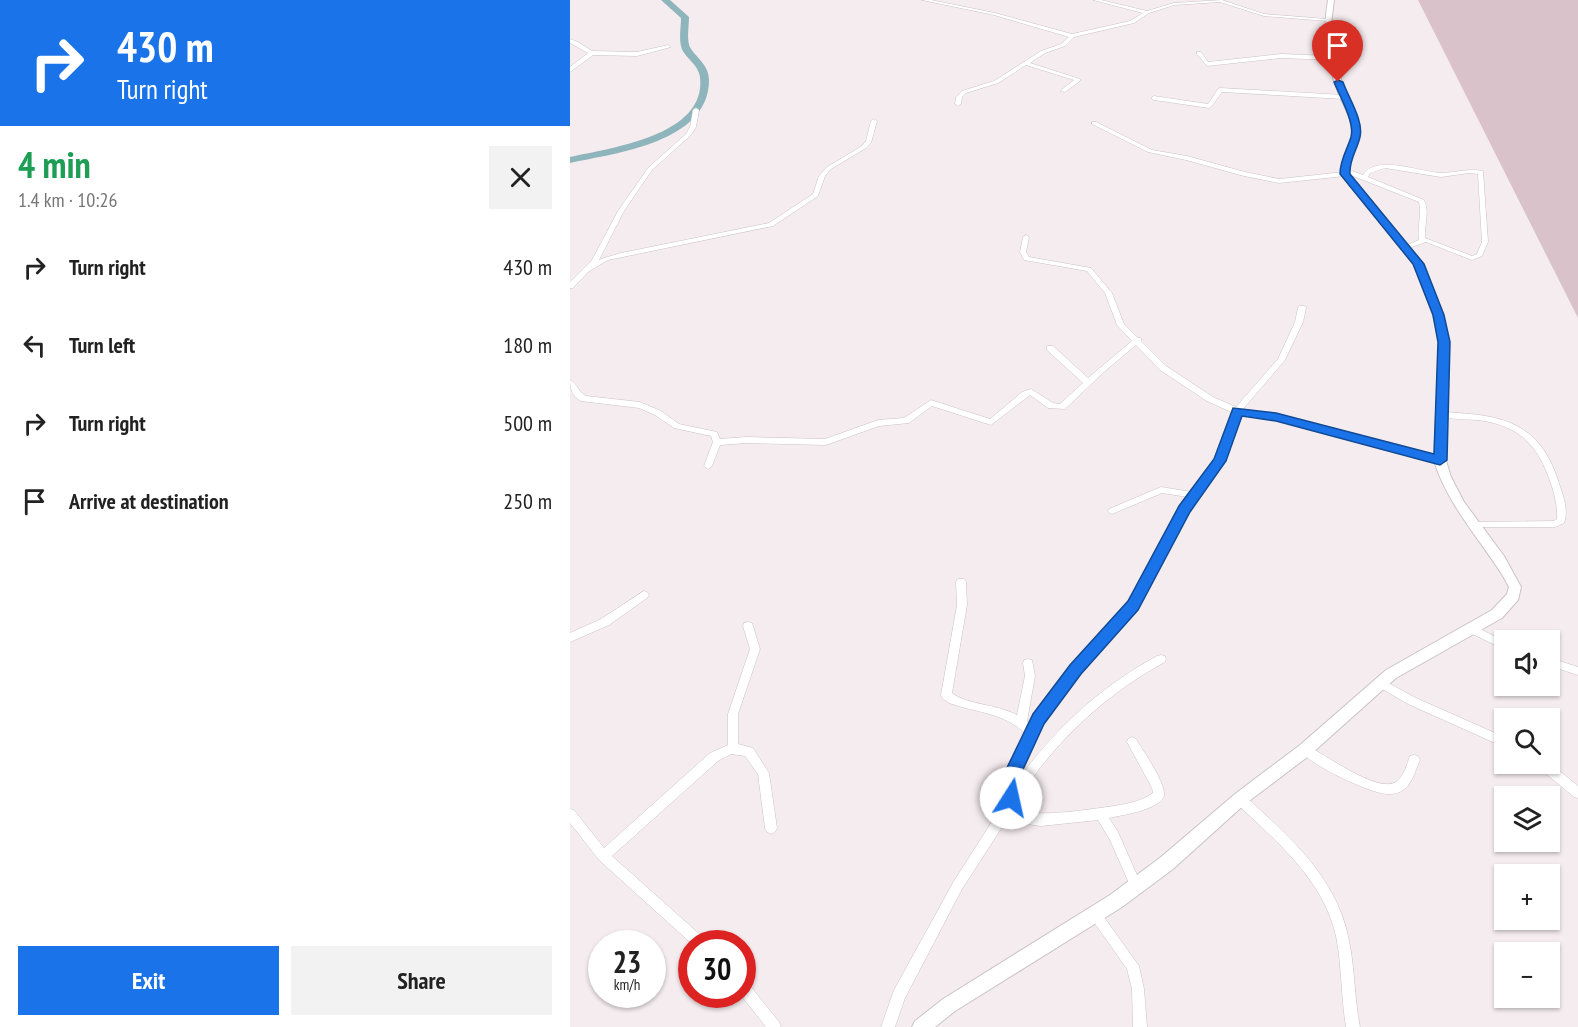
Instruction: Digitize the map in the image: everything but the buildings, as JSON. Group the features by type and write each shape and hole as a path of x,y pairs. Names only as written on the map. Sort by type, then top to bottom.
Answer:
{"street":[{"path":"924,0 995,14 1072,36 1132,22 1147,12 1174,4 1211,1 1234,4 1264,15 1327,20"},
{"path":"1095,0 1147,12"},
{"path":"1331,0 1327,36 1356,135 1345,172"},
{"path":"958,104 958,97 964,92 996,82 1008,72 1028,64 1042,52 1063,45 1072,36"},
{"path":"570,41 576,42 586,52 592,53 628,55 668,47"},
{"path":"570,70 592,53"},
{"path":"1199,53 1207,63 1274,57 1332,58"},
{"path":"1028,64 1078,80 1064,91"},
{"path":"1154,98 1209,106 1220,90 1344,97"},
{"path":"588,270 642,178 661,157 688,135 693,127 696,110"},
{"path":"570,286 588,270 606,259 771,225 816,195 822,176 829,168 869,142 874,121"},
{"path":"1094,123 1150,151 1187,158 1244,174 1280,181 1345,172 1408,193 1422,201 1425,209 1420,225 1422,241"},
{"path":"1364,179 1368,172 1384,166 1442,175 1469,171 1481,172 1485,242 1480,255 1472,258 1433,242 1422,241 1404,248"},
{"path":"921,1027 949,1005 1136,886 1167,863 1240,799 1305,750 1381,683 1405,665 1472,629 1506,606 1513,596 1515,587 1499,557 1447,484 1440,460 1444,342 1441,326 1418,264 1345,172"},
{"path":"1026,237 1023,252 1026,259 1041,263 1082,266 1093,273 1112,301 1118,321 1154,359 1176,378 1210,399 1238,411 1276,417 1440,460"},
{"path":"1011,798 1012,776 1031,732 1055,695 1133,606 1194,495 1220,461 1238,411 1281,360 1299,322 1302,308"},
{"path":"717,442 746,440 826,442 878,423 906,421 931,403 991,422 1028,393 1034,394 1055,408 1062,407 1087,382 1138,340"},
{"path":"1050,348 1087,382"},
{"path":"570,383 580,397 651,409 677,426 714,434 717,442 708,466"},
{"path":"1442,415 1502,421 1522,431 1548,461 1559,495 1563,512 1561,521 1555,524 1474,525"},
{"path":"1112,511 1160,490 1194,495"},
{"path":"961,582 962,605 946,694 954,701 1000,711 1021,722 1031,732"},
{"path":"570,639 605,622 644,595"},
{"path":"734,748 733,714 755,649 748,626"},
{"path":"1472,629 1494,640"},
{"path":"888,1027 899,995 952,895 1004,815 1011,798 1050,746 1102,696 1114,685 1161,659"},
{"path":"1021,722 1030,676 1028,663"},
{"path":"1560,665 1578,671"},
{"path":"1381,683 1412,701 1494,738"},
{"path":"1004,815 1042,820 1136,807 1155,801 1159,795 1153,774 1132,742"},
{"path":"603,856 714,757 724,750 734,748 749,752 763,773 771,828"},
{"path":"1305,750 1365,783 1385,789 1399,787 1414,760"},
{"path":"1555,774 1578,793"},
{"path":"1240,799 1303,859 1333,906 1342,936 1353,1027"},
{"path":"1100,813 1114,836 1136,886"},
{"path":"570,814 603,856 686,930"},
{"path":"1095,914 1133,966 1138,989 1140,1027"},
{"path":"756,1004 774,1027"}],"shaded area":[{"path":"1418,0 1578,0 1578,318"}],"waterway":[{"path":"570,160 626,148 665,135 681,125 693,112 703,89 703,73 685,47 685,17 665,0"}],"route":[{"path":"1011,798 1012,776 1038,719 1076,670 1133,606 1184,510 1220,461 1238,411 1276,417 1440,460 1444,342 1438,315 1418,264 1345,174 1344,165 1356,135 1356,127 1338,82"}]}
